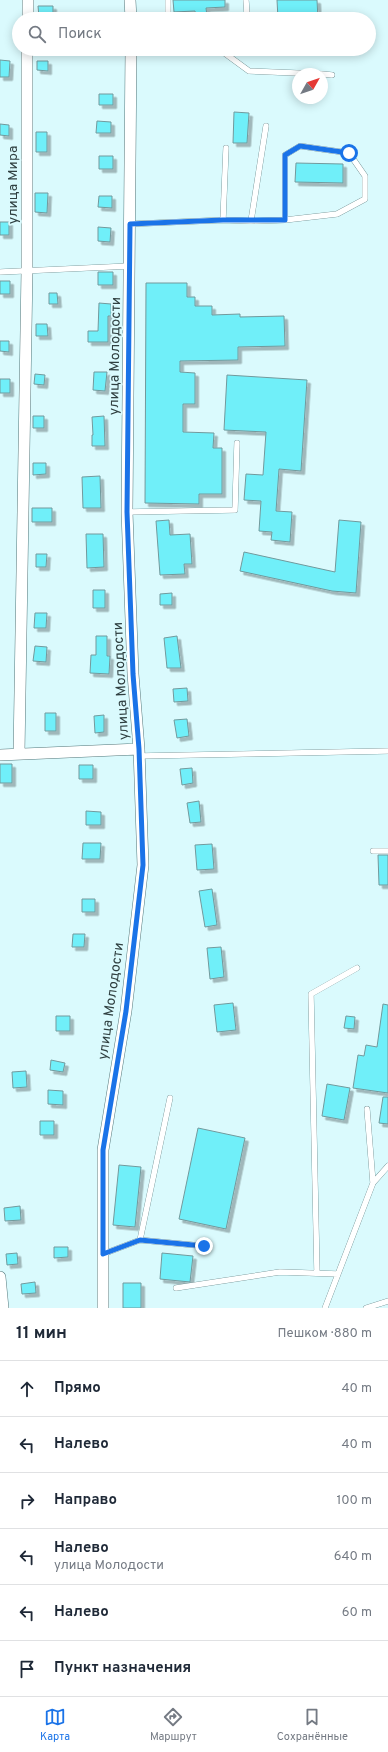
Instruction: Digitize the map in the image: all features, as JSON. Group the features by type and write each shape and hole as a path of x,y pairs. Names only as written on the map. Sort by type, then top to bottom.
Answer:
{"street":[{"path":"28,0 28,12"},
{"path":"130,0 131,12"},
{"name":"улица Мира","path":"19,754 27,270 27,56"},
{"name":"улица Молодости","path":"103,1308 103,1150 126,1011 143,865 139,753 133,674 127,512 132,56"},
{"path":"0,755 139,753"},
{"path":"0,1277 3,1308"}],"lane":[{"path":"168,0 168,12"},
{"path":"246,0 247,12"},
{"path":"229,56 249,70 292,72"},
{"path":"251,221 266,126"},
{"path":"130,224 223,220 285,220 337,214 365,199 365,176 349,153 300,146 285,155 285,220"},
{"path":"223,220 226,148"},
{"path":"0,272 130,266"},
{"path":"127,512 235,510 237,443"},
{"path":"139,753 388,751"},
{"path":"373,851 388,851"},
{"path":"317,1273 311,994 357,968"},
{"path":"140,1240 170,1098"},
{"path":"367,1109 373,1183"},
{"path":"325,1308 373,1183 388,1166"},
{"path":"103,1254 140,1240 204,1246"},
{"path":"176,1288 280,1272 338,1274"},
{"path":"366,1308 388,1301"}],"building":[{"path":"173,0 225,0 225,7 206,8 206,12 174,12"},
{"path":"277,0 317,0 318,12 278,12"},
{"path":"38,6 53,6 53,12 39,12"},
{"path":"0,60 10,61 9,77 0,77"},
{"path":"37,61 48,61 48,71 37,70"},
{"path":"99,94 113,94 113,105 99,105"},
{"path":"234,112 249,113 247,143 233,143"},
{"path":"97,121 111,122 111,133 96,133"},
{"path":"0,124 9,125 9,136 0,135"},
{"path":"36,132 47,132 47,152 36,152"},
{"path":"99,156 113,156 113,169 99,169"},
{"path":"296,163 343,164 343,183 295,182"},
{"path":"35,193 48,193 47,213 35,212"},
{"path":"99,196 112,196 112,208 98,207"},
{"path":"0,222 9,222 9,235 0,235"},
{"path":"98,227 111,228 110,242 98,241"},
{"path":"98,272 113,272 113,285 98,285"},
{"path":"0,281 10,281 10,294 0,294"},
{"path":"146,283 187,283 187,297 195,297 195,306 212,306 212,315 240,314 240,317 284,316 285,346 238,347 238,360 180,361 180,372 195,373 195,404 183,404 183,432 214,433 213,448 222,448 222,494 199,494 199,504 145,503"},
{"path":"49,293 57,293 58,304 49,304"},
{"path":"99,303 111,304 111,316 108,316 108,342 88,342 88,331 98,331"},
{"path":"36,324 47,324 48,336 36,336"},
{"path":"0,341 9,341 9,352 0,351"},
{"path":"94,372 107,372 105,391 93,390"},
{"path":"35,374 45,375 44,385 34,384"},
{"path":"227,375 307,380 301,471 279,469 276,511 292,512 290,542 271,540 272,532 259,531 261,501 244,500 246,474 263,475 266,432 224,430"},
{"path":"0,379 10,379 10,393 0,393"},
{"path":"33,416 44,416 44,428 33,428"},
{"path":"104,416 105,446 92,446 92,417"},
{"path":"33,463 46,463 46,474 33,475"},
{"path":"100,476 101,508 83,508 82,477"},
{"path":"32,508 52,508 52,522 32,522"},
{"path":"169,520 170,535 190,534 192,564 184,564 185,574 160,575 156,521"},
{"path":"339,520 361,522 356,593 332,591 240,571 244,552 335,572"},
{"path":"86,534 103,534 104,567 87,568"},
{"path":"36,554 47,554 46,567 36,567"},
{"path":"93,590 105,590 105,608 93,608"},
{"path":"172,593 172,605 160,605 160,594"},
{"path":"35,613 47,613 46,628 34,628"},
{"path":"96,636 107,636 107,656 110,656 109,674 90,673 91,655 96,655"},
{"path":"177,636 181,668 167,668 164,638"},
{"path":"35,646 47,647 46,662 33,661"},
{"path":"187,688 188,701 174,702 173,689"},
{"path":"45,713 56,713 56,731 45,731"},
{"path":"104,715 104,732 95,733 94,716"},
{"path":"187,719 189,736 177,738 174,720"},
{"path":"0,764 12,764 12,783 0,783"},
{"path":"79,765 93,765 93,779 79,779"},
{"path":"192,768 193,783 182,785 180,769"},
{"path":"199,801 201,822 190,823 187,803"},
{"path":"86,811 101,812 101,825 86,825"},
{"path":"83,843 101,843 100,859 82,859"},
{"path":"212,844 214,869 197,870 195,845"},
{"path":"378,855 388,855 388,885 379,885"},
{"path":"212,889 217,925 205,927 199,891"},
{"path":"82,899 95,899 95,912 82,912"},
{"path":"73,934 85,934 84,947 72,947"},
{"path":"221,947 224,977 210,979 207,948"},
{"path":"233,1003 236,1030 217,1032 214,1005"},
{"path":"383,1004 388,1005 388,1093 353,1088 358,1055 364,1056 366,1045 377,1047"},
{"path":"56,1016 70,1016 70,1031 56,1031"},
{"path":"346,1016 355,1017 354,1029 344,1028"},
{"path":"51,1060 65,1063 63,1072 50,1070"},
{"path":"26,1071 27,1087 13,1088 12,1072"},
{"path":"327,1084 350,1088 344,1120 322,1116"},
{"path":"48,1090 63,1091 63,1105 48,1104"},
{"path":"383,1097 388,1097 388,1124 379,1123"},
{"path":"40,1121 54,1121 54,1135 40,1135"},
{"path":"198,1128 245,1138 226,1229 179,1219"},
{"path":"119,1165 141,1167 135,1227 113,1225"},
{"path":"20,1206 21,1220 5,1221 4,1208"},
{"path":"54,1247 68,1247 68,1257 54,1258"},
{"path":"17,1253 18,1264 7,1265 6,1254"},
{"path":"162,1253 193,1256 190,1282 160,1279"},
{"path":"35,1282 36,1293 22,1294 21,1284"},
{"path":"123,1283 141,1283 141,1308 123,1308"}],"route":[{"path":"204,1246 140,1240 103,1254 103,1150 126,1011 143,865 139,749 133,674 127,512 130,224 223,220 285,220 285,155 300,146 349,153"}]}
